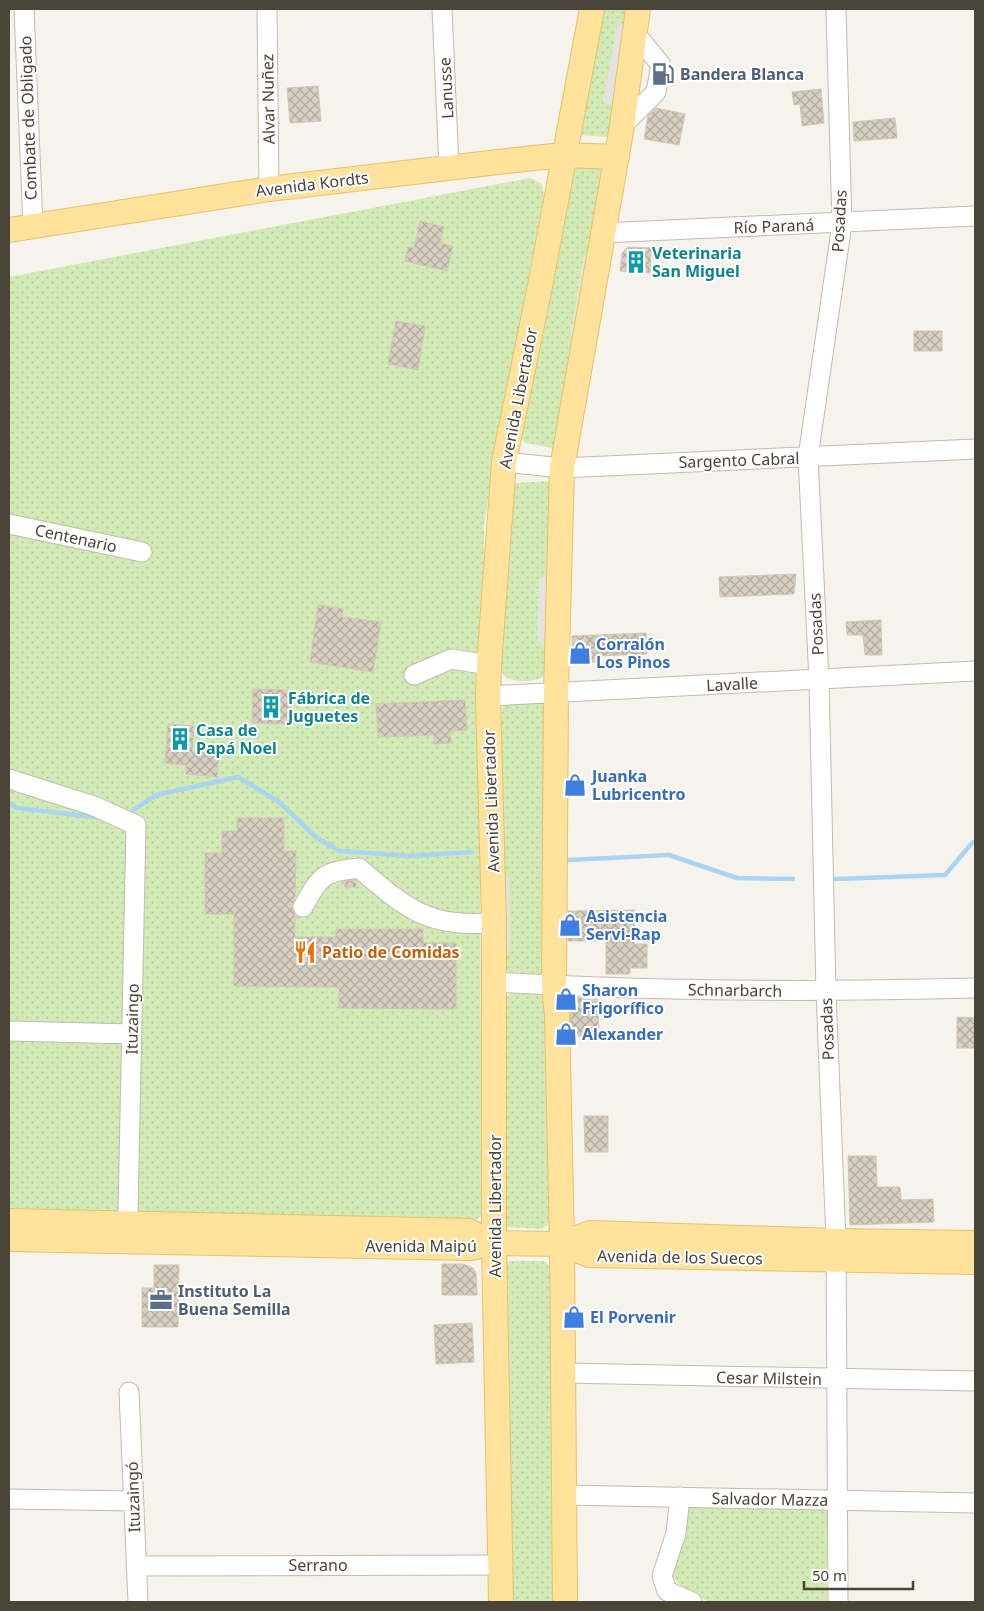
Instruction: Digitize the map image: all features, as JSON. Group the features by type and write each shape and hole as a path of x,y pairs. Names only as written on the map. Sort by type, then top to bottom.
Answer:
{"main road":[{"name":"Avenida Libertador","path":"501,1602 494,1243 494,923 488,696 504,462 592,9"},
{"path":"565,1602 562,1244 557,1015 554,986 556,692 562,468 602,233 617,157 638,9"},
{"name":"Avenida Kordts","path":"9,230 269,189 565,155 617,157"},
{"name":"Avenida Maipú","path":"9,1221 469,1232 494,1243"},
{"name":"Avenida Maipú","path":"9,1239 470,1248 494,1243"},
{"path":"494,1243 562,1244"},
{"name":"Avenida de los Suecos","path":"562,1244 589,1256 836,1251 975,1243"},
{"name":"Avenida de los Suecos","path":"836,1251 975,1262"}],"street":[{"name":"Combate de Obligado","path":"24,9 32,226"},
{"name":"Alvar Nuñez","path":"267,9 269,189"},
{"name":"Lanusse","path":"442,9 449,168"},
{"name":"Posadas","path":"836,9 842,224 808,457 819,680 826,992 836,1251 838,1602"},
{"path":"622,126 656,92 662,65 634,32"},
{"name":"Río Paraná","path":"602,233 842,224 975,216"},
{"name":"Sargento Cabral","path":"504,462 562,468 975,449"},
{"name":"Centenario","path":"9,524 142,552"},
{"path":"414,674 452,660 490,665"},
{"name":"Lavalle","path":"488,696 975,671"},
{"name":"Ituzaingo","path":"9,779 94,806 136,826 128,1212"},
{"path":"302,907 320,878 337,870 359,868 386,891 415,911 441,922 465,925 494,923"},
{"name":"Schnarbarch","path":"494,982 554,986 826,992 975,988"},
{"path":"9,1031 132,1034"},
{"name":"Cesar Milstein","path":"563,1373 836,1380 975,1381"},
{"name":"Ituzaingó","path":"129,1392 138,1602"},
{"name":"Salvador Mazza","path":"564,1495 975,1502"},
{"path":"680,1498 676,1533 662,1576 667,1591 692,1602"},
{"path":"9,1499 134,1502"},
{"name":"Serrano","path":"136,1566 500,1565"}],"green space":[{"path":"600,9 635,9 626,24 622,25 603,101 616,107 609,137 580,135"},
{"path":"574,167 602,167 605,171 589,255 584,257 571,334 576,338 554,448 525,443 520,436"},
{"path":"530,178 542,184 544,196 494,460 484,526 480,877 482,1212 480,1217 473,1222 9,1213 9,277"},
{"path":"551,481 554,489 548,531 547,574 539,580 538,640 547,650 545,675 535,680 514,680 503,675 501,670 508,490 515,483"},
{"path":"539,699 545,703 544,973 541,974 509,972 503,967 509,878 499,870 502,707 506,702"},
{"path":"511,993 539,994 546,998 551,1223 542,1229 505,1227 503,1000"},
{"path":"510,1261 545,1261 551,1268 554,1602 507,1602 505,1264"},
{"path":"689,1505 827,1507 827,1602 708,1602 679,1584 673,1577 673,1569 685,1535"}],"shaded area":[{"path":"626,24 616,107 603,101 617,26"},
{"path":"589,255 576,338 571,334 584,256"},
{"path":"547,574 547,650 538,640 539,580"},
{"path":"501,873 509,878 510,950 504,953"}],"building":[{"path":"318,86 321,121 290,123 287,88"},
{"path":"821,89 824,123 802,126 800,104 794,105 792,92"},
{"path":"656,108 685,114 679,145 644,139 648,115"},
{"path":"895,118 897,138 854,141 853,122"},
{"path":"420,221 444,227 440,243 453,246 447,271 405,261 408,247 414,248"},
{"name":"Veterinaria San Miguel","path":"628,247 651,248 650,273 620,271 622,253"},
{"path":"396,321 425,326 418,370 388,364"},
{"path":"914,331 942,331 942,351 914,351"},
{"path":"796,574 794,594 720,597 719,577"},
{"path":"318,605 343,609 342,617 381,622 373,672 310,662"},
{"path":"881,620 882,655 865,655 863,635 847,635 846,622"},
{"path":"646,633 647,654 596,656 596,662 583,663 573,654 572,636"},
{"name":"Fábrica de Juguetes","path":"253,689 290,690 289,724 252,723"},
{"path":"465,700 467,730 450,731 451,743 434,744 434,735 378,737 376,704"},
{"name":"Casa de Papá Noel","path":"168,724 194,726 192,752 219,755 217,777 186,774 186,765 165,763"},
{"path":"237,818 284,818 284,851 296,851 295,897 292,907 295,915 295,937 336,937 336,929 423,929 423,943 456,943 456,1009 339,1008 339,987 234,986 234,914 205,914 205,853 222,853 222,831 237,831"},
{"path":"356,880 356,887 345,887 345,881"},
{"path":"635,910 634,944 647,944 647,968 630,968 630,974 606,974 606,941 568,941 568,911"},
{"path":"569,997 583,998 583,1000 598,999 599,1036 571,1037"},
{"path":"957,1017 975,1018 975,1048 957,1048"},
{"path":"584,1116 608,1116 608,1152 585,1152"},
{"path":"848,1156 876,1156 877,1187 900,1187 901,1200 933,1199 934,1222 850,1225"},
{"path":"442,1264 463,1264 473,1268 476,1273 477,1295 442,1295"},
{"path":"154,1265 179,1265 178,1327 142,1327 142,1288 154,1288"},
{"path":"472,1323 474,1362 436,1364 434,1325"}],"waterway":[{"path":"126,815 156,795 238,777 279,802 317,838 340,851 411,856 471,852"},
{"path":"9,803 17,808 103,818"},
{"path":"835,879 945,875 972,843 975,842"},
{"path":"569,860 669,855 737,878 793,879"}],"place":[{"name":"Bandera Blanca","path":"663,74"},
{"name":"Veterinaria San Miguel","path":"636,262"},
{"name":"Corralón Los Pinos","path":"580,653"},
{"name":"Fábrica de Juguetes","path":"271,707"},
{"name":"Casa de Papá Noel","path":"180,739"},
{"name":"Juanka Lubricentro","path":"575,785"},
{"name":"Asistencia Servi-Rap","path":"570,925"},
{"name":"Patio de Comidas","path":"305,952"},
{"name":"Sharon Frigorífico","path":"566,999"},
{"name":"Alexander","path":"566,1034"},
{"name":"Instituto La Buena Semilla","path":"161,1300"},
{"name":"El Porvenir","path":"574,1317"}]}
